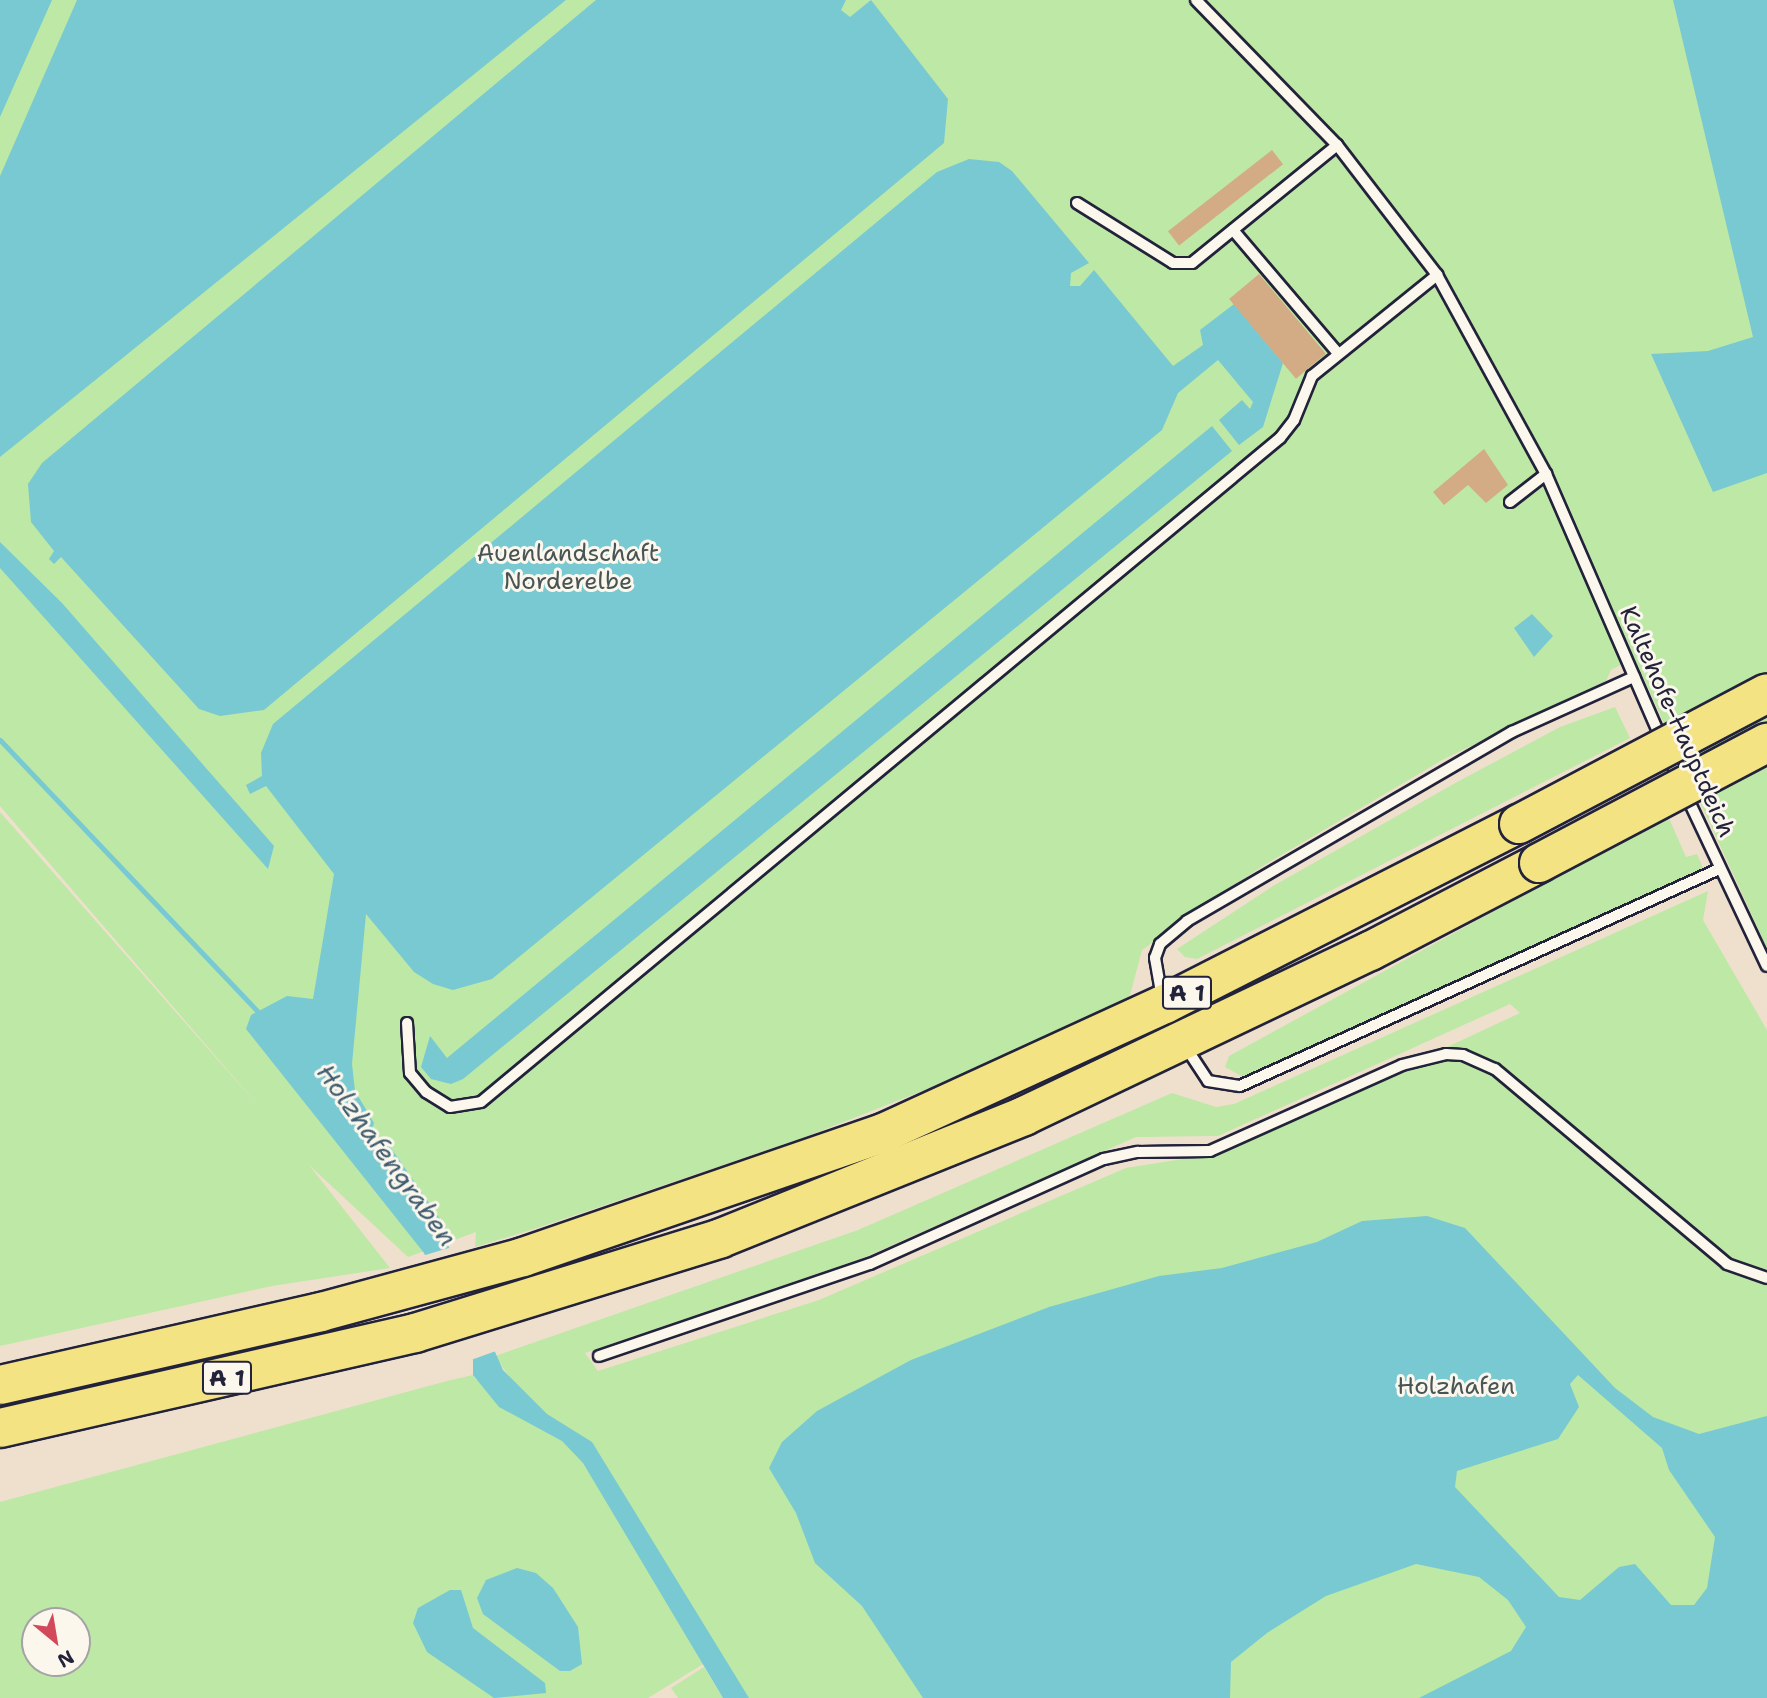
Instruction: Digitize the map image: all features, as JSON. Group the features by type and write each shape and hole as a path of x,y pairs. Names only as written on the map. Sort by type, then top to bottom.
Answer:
{"highway":[{"name":"A 1","path":"0,1385 434,1282 724,1191 883,1133 1165,1004 1767,694"},
{"name":"A 1","path":"0,1428 452,1322 721,1238 903,1167 1183,1043 1539,863 1767,743"}],"lane":[{"name":"Kaltehofe-Hauptdeich","path":"1196,0 1337,145 1437,275 1546,474 1719,869 1767,966"},
{"path":"1077,203 1173,263 1192,263 1337,145"},
{"path":"1233,230 1337,352"},
{"path":"407,1023 410,1073 426,1092 450,1107 481,1102 1280,438 1294,420 1312,376 1337,352 1437,275"},
{"path":"1510,502 1546,474"},
{"path":"1165,1004 1154,979 1154,958 1168,935 1511,732 1634,677"},
{"path":"1183,1043 1208,1081 1240,1086 1719,869"},
{"path":"599,1356 870,1264 1104,1159 1138,1152 1210,1150 1402,1065 1446,1054 1481,1060 1495,1069 1727,1264 1767,1278"}],"green space":[{"name":"Auenlandschaft Norderelbe","path":"0,0 1767,0 1767,948 1634,658 1611,670 1606,681 1444,759 1261,867 1142,950 1129,999 981,1068 800,1139 537,1228 475,1247 476,1232 408,1257 309,1165 390,1268 272,1286 0,1346 0,812 268,1117 0,806"},
{"path":"1615,707 1630,738 1197,959 1185,957 1177,949 1273,886 1459,781 1560,727"},
{"path":"1668,816 1686,857 1697,854 1703,868 1245,1078 1225,1067 1229,1056"},
{"name":"Holzhafen","path":"1708,891 1703,920 1767,1030 1767,1698 746,1698 721,1653 648,1698 0,1698 0,1502 447,1381 473,1375 476,1380 510,1378 495,1356 858,1230 1172,1093 1216,1107 1234,1104","holes":["1510,1004 1520,1013 1220,1153 1126,1168 819,1300 598,1371 585,1353 861,1259 1136,1137 1218,1136"]},
{"path":"704,1667 723,1698 678,1698 671,1688"}],"water":[{"path":"0,0 52,0 0,117"},
{"path":"77,0 566,0 0,457 0,176"},
{"path":"596,0 846,0 841,10 850,17 871,0 948,99 944,143 264,710 220,716 199,709 61,557 54,564 49,559 54,551 31,522 28,484 42,463"},
{"path":"1673,0 1767,0 1767,473 1713,492 1651,354 1708,351 1753,337"},
{"path":"969,159 999,162 1012,171 1089,263 1071,273 1070,286 1080,286 1094,270 1173,366 1203,345 1200,330 1234,304 1283,363 1263,427 1239,445 1219,420 1242,400 1250,409 1253,402 1218,360 1178,393 1162,430 492,979 453,990 433,984 414,972 366,914 352,1064 355,1091 374,1123 371,1132 391,1148 447,1229 448,1245 503,1370 547,1414 592,1442 749,1698 723,1698 583,1463 562,1441 499,1407 473,1375 473,1360 424,1253 246,1029 251,1015 287,996 313,999 334,874 266,786 250,794 246,785 262,776 261,753 273,724 937,172"},
{"path":"1212,426 1232,451 463,1079 451,1084 431,1079 421,1067 430,1036 447,1058"},
{"path":"0,542 62,603 274,846 268,869 0,568"},
{"path":"1532,614 1553,636 1534,657 1514,628"},
{"path":"1427,1216 1465,1228 1615,1388 1653,1417 1699,1434 1767,1416 1767,1698 1419,1698 1511,1651 1526,1627 1508,1600 1479,1577 1416,1564 1326,1596 1267,1633 1231,1662 1230,1698 923,1698 862,1606 815,1563 796,1513 769,1468 782,1442 817,1411 911,1360 1049,1307 1159,1276 1222,1268 1317,1242 1362,1221","holes":["1578,1375 1662,1448 1669,1470 1715,1537 1707,1588 1694,1605 1671,1605 1635,1564 1619,1567 1580,1600 1559,1597 1455,1487 1457,1471 1558,1439 1579,1407 1570,1384"]},
{"path":"517,1568 536,1573 553,1588 578,1627 582,1664 570,1671 560,1671 483,1614 477,1598 486,1580"},
{"path":"450,1590 461,1590 473,1628 545,1683 546,1693 494,1698 427,1652 413,1623 418,1608"}],"pier":[{"path":"452,1247 496,1351 471,1360 422,1256"}],"building":[{"path":"1272,150 1283,164 1179,245 1168,231"},
{"path":"1259,274 1326,354 1296,379 1229,299"},
{"path":"1484,449 1508,485 1486,503 1468,485 1444,505 1433,492"}],"waterway":[{"name":"Holzhafengraben","path":"0,740 263,1017"}]}
